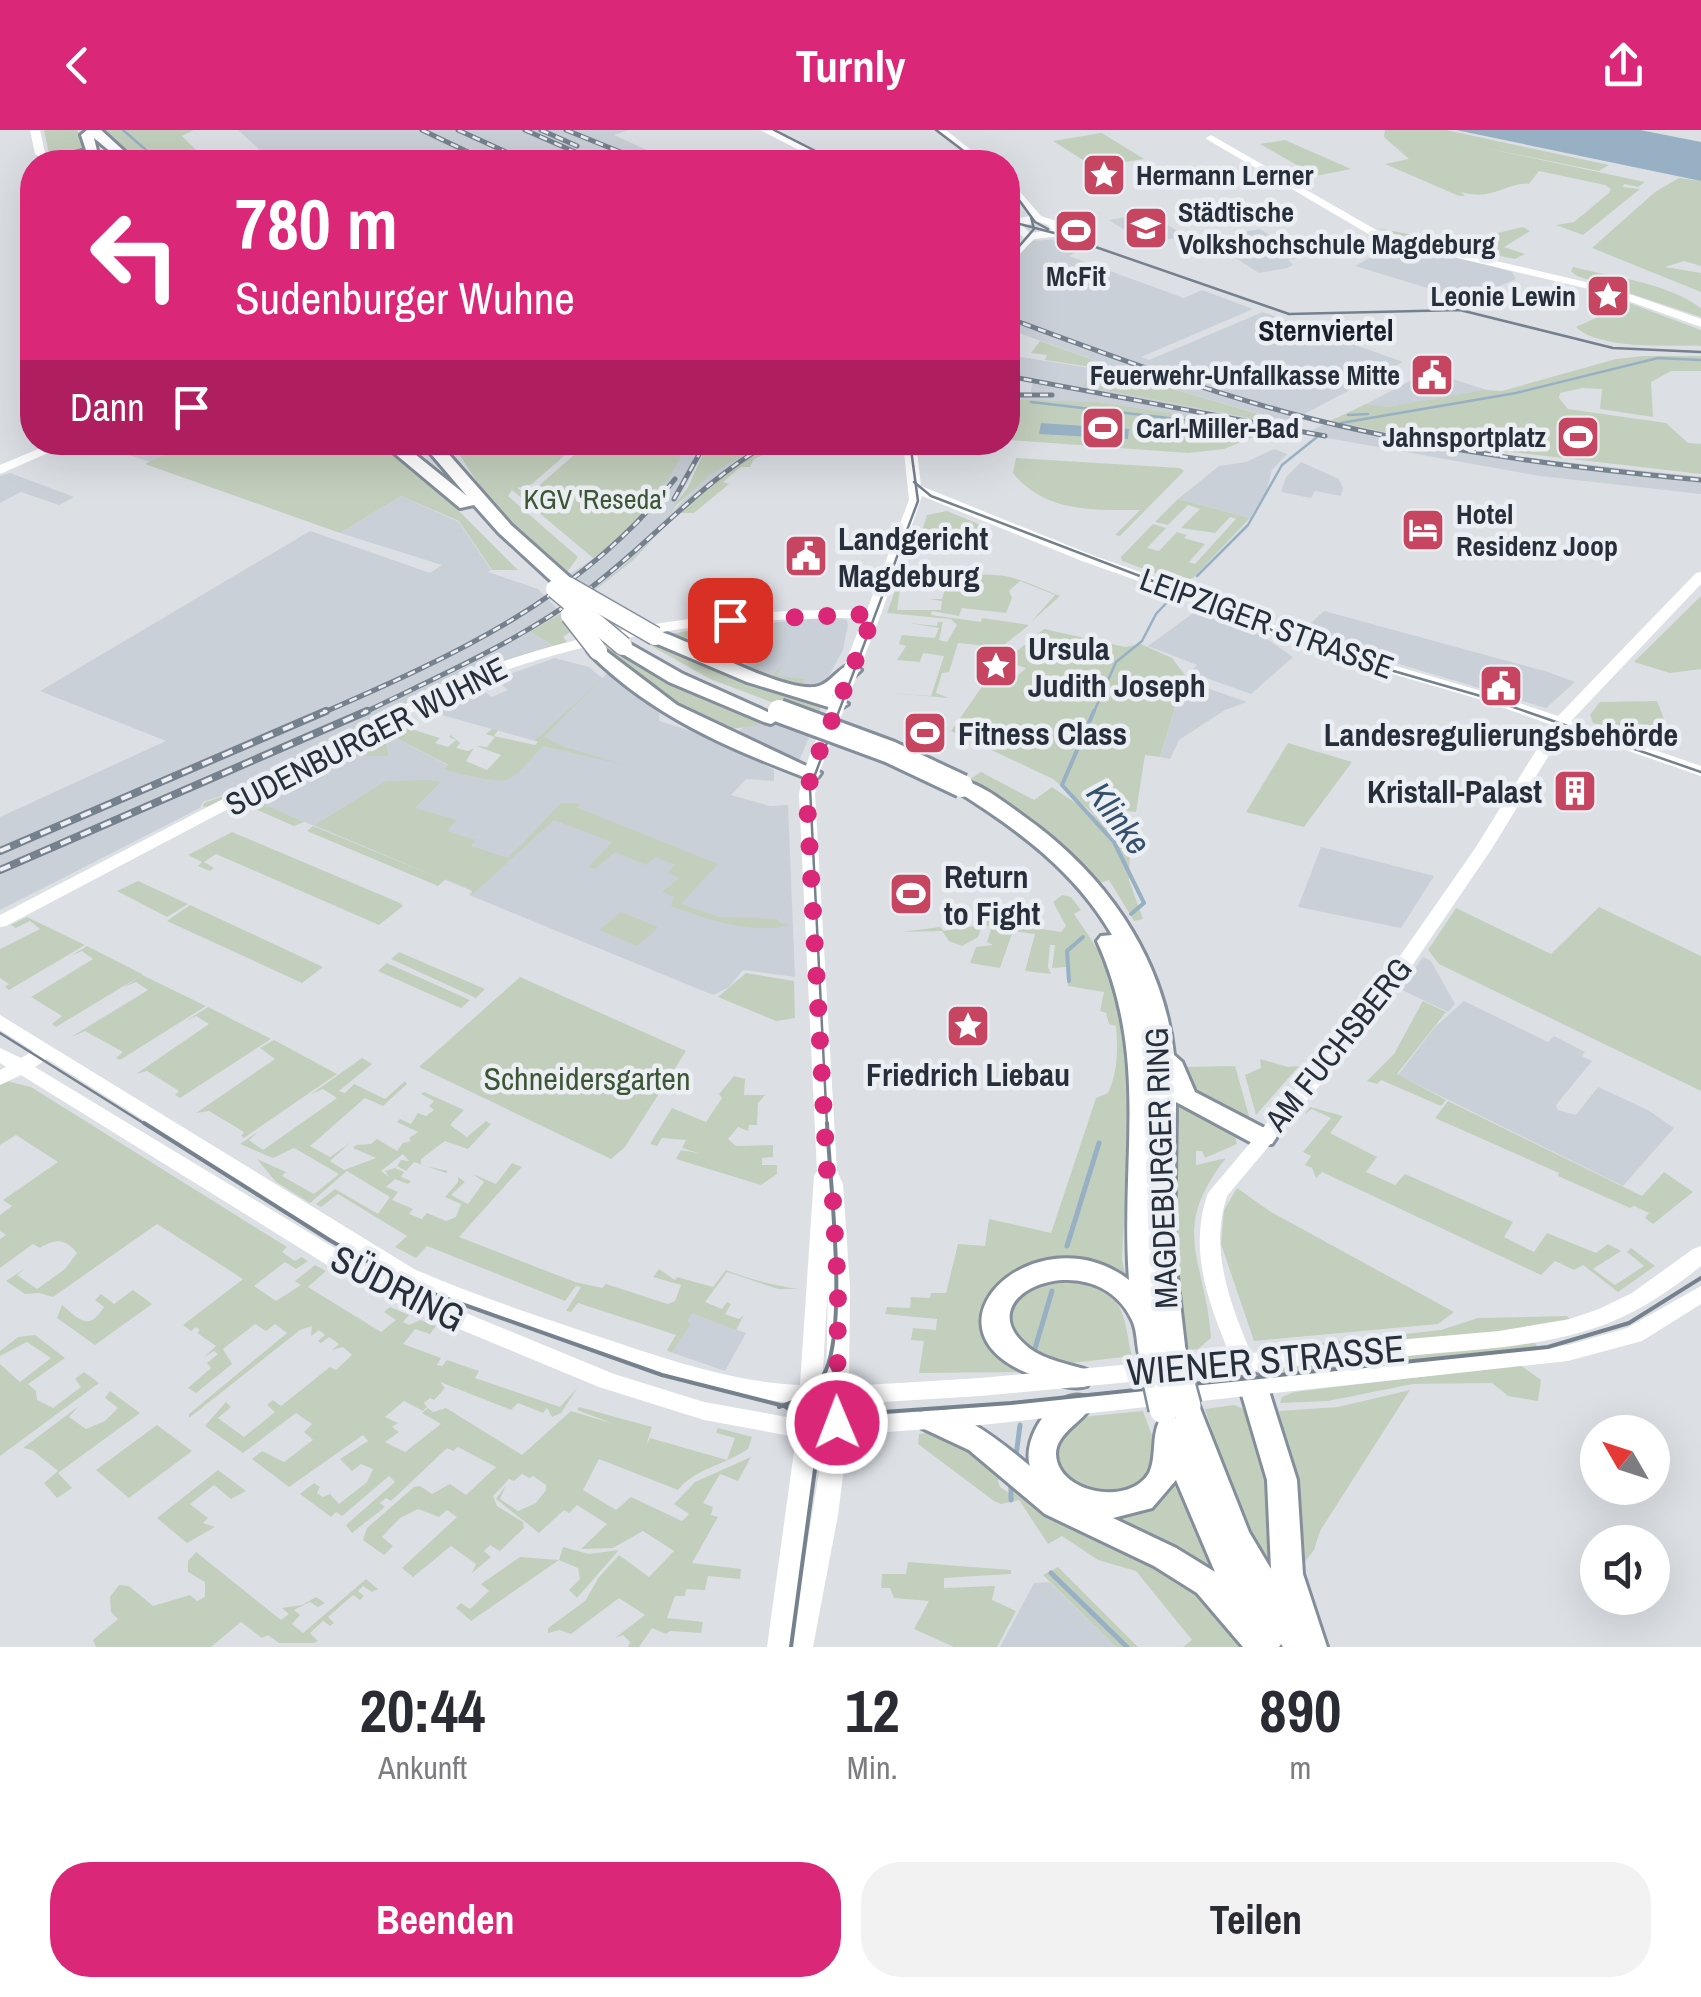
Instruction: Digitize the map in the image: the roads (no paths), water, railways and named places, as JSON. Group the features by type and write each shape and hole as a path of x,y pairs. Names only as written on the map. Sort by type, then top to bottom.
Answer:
{"highway":[{"path":"87,132 106,150"},
{"path":"87,132 113,150"},
{"path":"405,455 466,504"},
{"name":"MAGDEBURGER RING","path":"426,455 466,504 560,587 638,642 676,678 958,789 1035,833 1096,894 1136,959 1158,1029 1162,1088 1162,1356 1173,1414 1222,1556 1275,1647"},
{"name":"MAGDEBURGER RING","path":"440,455 525,556"},
{"path":"455,455 464,473 463,484"},
{"path":"560,587 638,642 838,704"},
{"path":"560,587 598,650 626,680 682,717 733,743 811,773"},
{"path":"801,694 828,691 851,670"},
{"name":"MAGDEBURGER RING","path":"958,789 1022,838 1066,879 1097,919 1126,976 1140,1030 1145,1082 1140,1232 1146,1317 1162,1356"},
{"path":"1158,1029 1181,1092 1262,1138"},
{"path":"1146,1317 1120,1289 1093,1272 1068,1268 1035,1271 1008,1288 997,1310 1000,1334 1028,1360 1077,1392 1044,1434 1040,1456 1058,1486 1092,1504 1123,1505 1155,1488 1164,1474 1173,1414"},
{"path":"1248,1373 1282,1480 1286,1574 1312,1647"},
{"name":"MAGDEBURGER RING","path":"1173,1414 1235,1536 1300,1647"},
{"path":"932,1420 970,1436 1056,1504 1166,1557 1208,1584 1263,1647"}],"main road":[{"path":"765,130 806,150"},
{"path":"779,130 818,150"},
{"path":"930,130 954,150"},
{"path":"940,130 966,150"},
{"path":"1198,130 1380,234 1481,254 1701,324"},
{"path":"1020,196 1038,219"},
{"path":"1020,225 1038,219 1052,223 1060,232 1020,225"},
{"path":"0,470 36,455"},
{"path":"800,1647 826,1515 837,1426 834,1196 827,1171 807,808 811,773 913,508 918,489 911,455"},
{"name":"LEIPZIGER STRASSE","path":"918,489 1214,603 1305,644 1562,723 1701,771"},
{"name":"LEIPZIGER STRASSE","path":"913,508 930,502 950,503"},
{"name":"AM FUCHSBERG","path":"1248,1373 1212,1260 1209,1225 1223,1186 1310,1088 1391,984 1588,688 1701,576"},
{"name":"SUDENBURGER WUHNE","path":"0,922 447,688 506,663 575,644 730,620 874,614"},
{"name":"SÜDRING","path":"0,1020 266,1190 423,1283 683,1373 758,1392 810,1395"},
{"path":"0,1078 47,1051"},
{"name":"SÜDRING","path":"0,1054 348,1267 407,1298 590,1375 646,1394 747,1421 808,1429"},
{"path":"780,1647 808,1429 821,1182 827,1171"},
{"name":"WIENER STRASSE","path":"808,1429 932,1420 1077,1392 1248,1373 1575,1326 1649,1294 1701,1254"},
{"name":"WIENER STRASSE","path":"1248,1373 1319,1382 1589,1349 1643,1331 1701,1294"},
{"name":"WIENER STRASSE","path":"810,1395 1077,1392"}],"water":[{"path":"1456,130 1640,130 1701,142 1701,181"},
{"path":"1041,423 1129,429 1128,439 1039,434"}],"waterway":[{"path":"123,130 146,150"},
{"name":"Klinke","path":"1341,423 1516,393 1658,358 1701,360"},
{"path":"1031,402 1220,424 1253,434"},
{"path":"1348,415 1368,414"},
{"name":"Klinke","path":"1197,576 1248,525 1282,465 1317,437"},
{"name":"Klinke","path":"1093,714 1116,662 1142,641 1156,614 1171,598"},
{"name":"Klinke","path":"1094,711 1062,785 1114,842 1144,903 1131,914"},
{"name":"Klinke","path":"1069,981 1067,951 1083,937"},
{"name":"Klinke","path":"1067,1246 1099,1143"},
{"name":"Klinke","path":"1033,1355 1052,1291"},
{"name":"Klinke","path":"1016,1456 1020,1425"},
{"name":"Klinke","path":"1011,1485 1011,1500"},
{"name":"Klinke","path":"1051,1573 1127,1647"}],"tram line":[{"path":"774,130 813,150"},
{"path":"936,130 962,150"},
{"path":"1020,201 1035,222 1048,229"},
{"path":"1031,217 1034,228"},
{"path":"1020,224 1034,228"},
{"path":"1020,245 1034,228"},
{"path":"1034,228 1289,314 1460,310 1613,348 1701,352"},
{"path":"912,455 916,483"},
{"path":"827,1126 810,788 918,501 916,483"},
{"path":"916,483 931,496 1213,604 1310,647 1484,697 1701,772"},
{"path":"0,1033 148,1126"},
{"path":"144,1123 331,1241 414,1287 662,1375 782,1406"},
{"path":"782,1406 812,1390 826,1370 832,1348 836,1286 827,1123"},
{"path":"793,1411 869,1413 1011,1403 1548,1347 1629,1323 1701,1278"},
{"path":"831,1357 836,1377 847,1391 883,1405"},
{"path":"782,1406 808,1425 817,1454 791,1647"}],"railway":[{"path":"422,130 464,150"},
{"path":"458,130 502,150"},
{"path":"525,130 571,150"},
{"path":"541,130 577,146"},
{"path":"566,130 615,150"},
{"path":"1020,322 1218,392 1340,426 1494,455 1701,480"},
{"path":"1020,378 1325,436"},
{"path":"1020,395 1052,395"},
{"path":"674,499 699,455"},
{"path":"361,714 476,658 559,610 750,455"},
{"path":"320,714 467,645 557,590 599,558 675,479"},
{"path":"0,851 326,711"},
{"path":"0,870 367,711"}],"place":[{"name":"Hermann Lerner","path":"1104,175"},
{"name":"Städtische Volkshochschule Magdeburg","path":"1146,228"},
{"name":"McFit","path":"1076,231"},
{"name":"Leonie Lewin","path":"1608,296"},
{"name":"Feuerwehr-Unfallkasse Mitte","path":"1432,375"},
{"name":"Carl-Miller-Bad","path":"1103,428"},
{"name":"Jahnsportplatz","path":"1578,437"},
{"name":"Hotel Residenz Joop","path":"1423,530"},
{"name":"Landgericht Magdeburg","path":"806,556"},
{"name":"Ursula Judith Joseph","path":"996,666"},
{"name":"Landesregulierungsbehörde","path":"1501,686"},
{"name":"Fitness Class","path":"925,733"},
{"name":"Kristall-Palast","path":"1575,791"},
{"name":"Return to Fight","path":"911,894"},
{"name":"Friedrich Liebau","path":"968,1026"}],"district":[{"name":"Sternviertel","path":"1326,330"}],"park label":[{"name":"KGV 'Reseda'","path":"595,499"},
{"name":"Schneidersgarten","path":"587,1078"}]}
